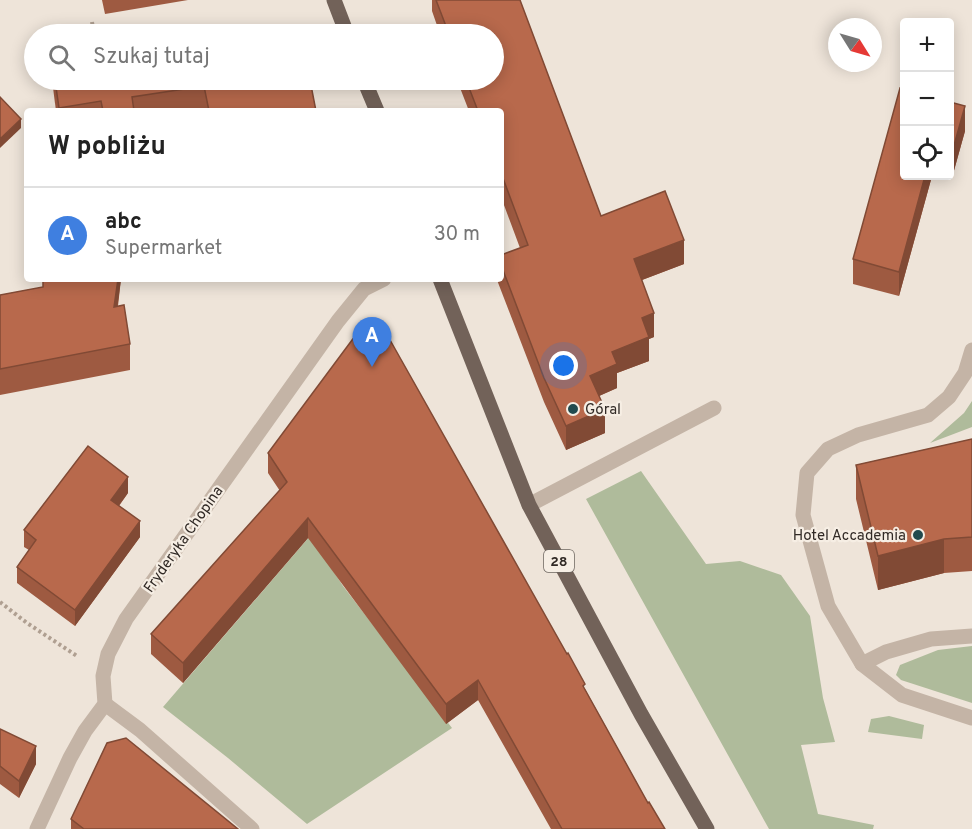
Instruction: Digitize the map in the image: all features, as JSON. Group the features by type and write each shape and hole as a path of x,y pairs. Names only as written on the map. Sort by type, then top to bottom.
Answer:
{"main road":[{"path":"334,0 343,24"},
{"path":"368,90 376,108"},
{"name":"28","path":"441,282 529,505 641,714 707,829"}],"street":[{"name":"Fryderyka Chopina","path":"105,705 102,676 108,654 126,619 338,321 363,289 378,282"},
{"path":"972,350 960,381 949,397 928,415 858,435 828,449 807,473 803,514 828,606 862,664 902,695 972,718"},
{"path":"529,505 714,408"},
{"path":"862,664 886,652 931,639 972,636"},
{"path":"37,829 70,758 85,731 105,705 140,730 252,829"}],"path":[{"path":"0,603 77,656"}],"green space":[{"path":"972,401 972,427 930,443 964,413"},
{"path":"641,471 706,564 740,561 781,575 810,616 823,698 835,742 801,745 818,814 874,825 873,829 769,829 586,499"},
{"path":"310,536 343,586 452,728 307,824 163,707"},
{"path":"972,646 972,703 901,680 896,675 900,665 938,650"},
{"path":"889,716 924,725 922,739 868,732 871,719"}],"building":[{"path":"436,0 520,0 601,216 665,191 684,240 634,259 654,313 642,318 649,337 612,352 617,364 590,376 605,409 566,426 544,378 504,273 504,254 528,245 504,181 504,108 477,108 470,90 504,90 504,24 445,24"},
{"path":"900,88 900,180 924,180 899,272 853,259"},
{"path":"56,90 178,90 132,97 134,108 102,108 101,101 59,108"},
{"path":"205,90 312,90 315,108 208,108"},
{"path":"0,97 21,119 0,139"},
{"path":"954,103 965,106 954,145"},
{"path":"43,282 118,282 114,307 124,305 130,344 0,369 0,295 43,287"},
{"path":"381,324 568,653 585,684 583,686 648,803 665,829 562,829 478,680 446,704 308,518 183,663 151,634 287,482 268,453 361,328"},
{"name":"Hotel Accademia","path":"972,439 972,537 944,539 878,556 856,465"},
{"path":"88,446 128,477 111,500 140,521 75,610 17,567 36,540 24,530"},
{"path":"0,729 36,746 19,781 0,766"},
{"path":"126,738 238,829 84,829 71,819 107,743"}],"place":[{"name":"abc","path":"372,367"},
{"name":"Góral","path":"573,409"},
{"name":"Hotel Accademia","path":"918,535"}]}
